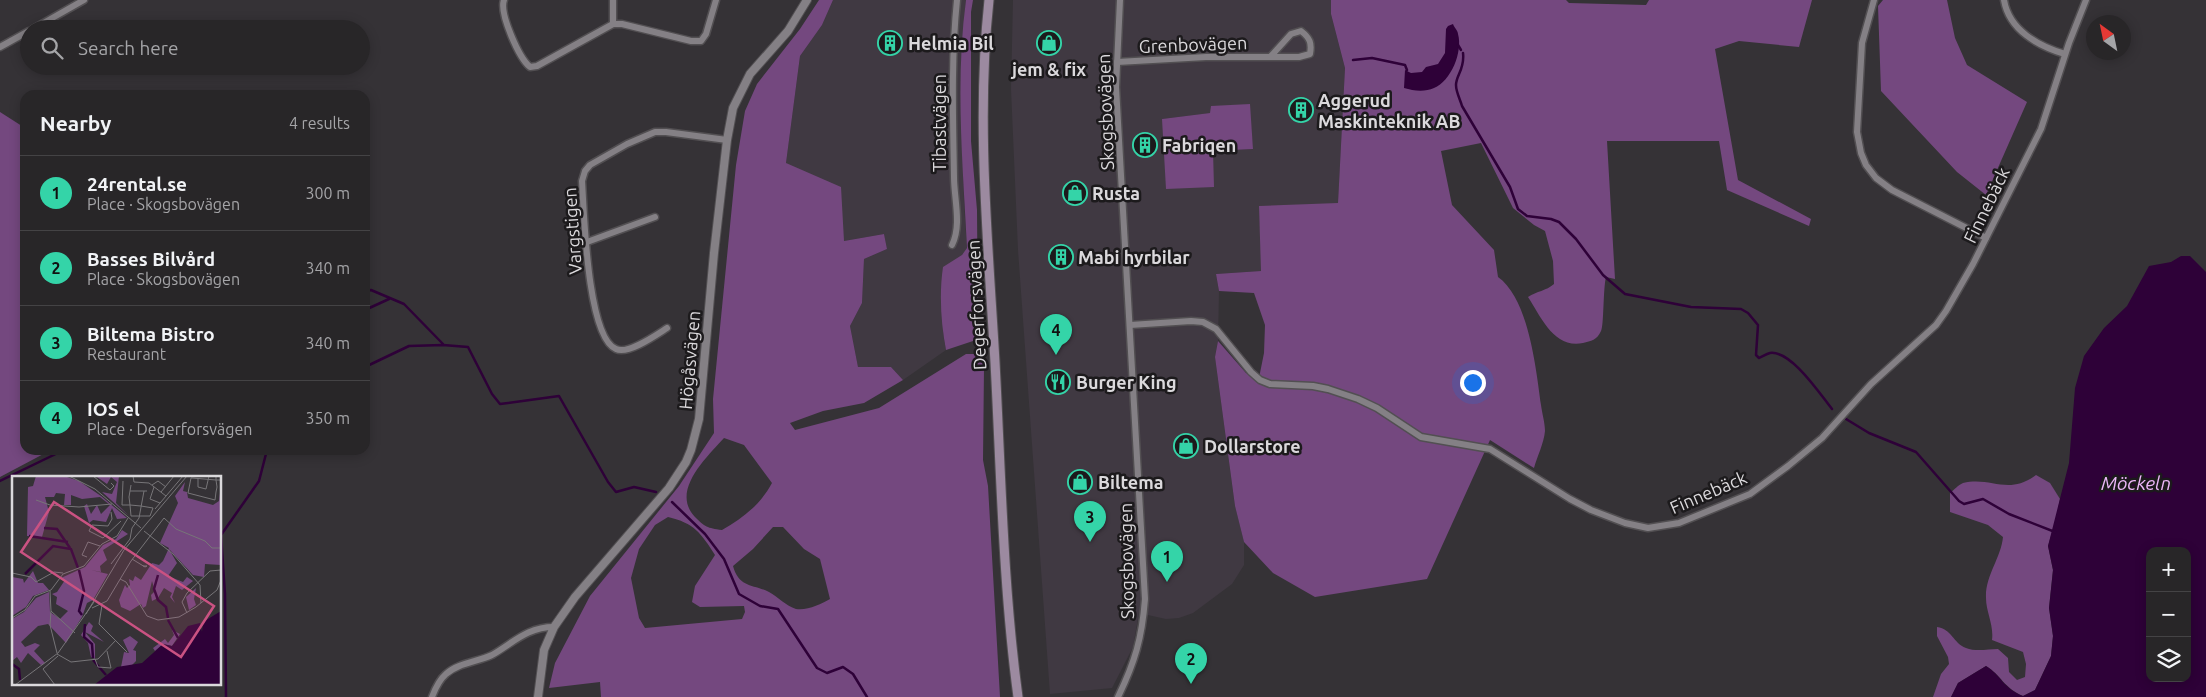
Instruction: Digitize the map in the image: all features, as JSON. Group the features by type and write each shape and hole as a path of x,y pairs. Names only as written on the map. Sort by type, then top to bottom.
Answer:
{"main road":[{"name":"Degerforsvägen","path":"989,0 986,27 983,121 1008,608 1009,669 1012,697"},
{"name":"Degerforsvägen","path":"1008,608 1018,697"}],"street":[{"path":"49,20 84,0"},
{"path":"504,0 504,14 513,40 525,63 530,67 537,66 613,24 622,24 691,41 701,41 706,34 716,0"},
{"path":"613,0 613,24"},
{"name":"Högåsvägen","path":"538,697 544,650 554,627 575,598 669,488 686,462 691,450 699,419 710,292 727,140 733,108 743,86 758,64 788,31 808,0"},
{"name":"Tibastvägen","path":"952,245 955,239 957,224 952,85 957,0"},
{"name":"Skogsbovägen","path":"1118,697 1133,665 1142,636 1145,598 1118,133 1117,62 1120,0"},
{"path":"1874,0 1862,43 1857,132 1859,148 1866,165 1876,178 1892,190 1986,238"},
{"path":"2004,0 2008,14 2023,34 2053,51 2065,54"},
{"name":"Finnebäck","path":"1130,326 1191,321 1210,325 1260,380 1270,384 1313,386 1328,389 1358,399 1377,408 1421,436 1490,448 1548,487 1591,510 1639,526 1662,527 1679,524 1716,510 1750,494 1815,444 1870,384 1936,324 1946,311 1970,269 2041,129 2065,54 2086,0"},
{"name":"Grenbovägen","path":"1117,62 1271,56 1299,57 1310,54 1312,46 1308,37 1301,31 1292,34 1271,56"},
{"path":"0,47 20,36"},
{"name":"Vargstigen","path":"667,328 630,349 616,350 610,345 597,319 587,242 582,181 585,171 590,165 627,144 655,132 727,140"},
{"path":"587,242 655,218"},
{"path":"432,697 440,680 451,670 492,655 524,633 544,627 554,627"}],"shaded area":[{"path":"819,0 833,0 822,25 800,56 786,163 841,187 844,241 884,234 887,249 864,259 862,303 850,326 858,367 891,367 903,380 864,403 823,411 790,423 795,430 879,408 966,354 981,354 984,368 983,460 988,486 1000,697 601,697 600,682 549,688 555,663 590,596 679,486 714,433 713,399 736,165 745,111 757,84 800,29","holes":["724,438 744,445 772,483 762,498 750,510 722,530 713,529 698,520 688,507 687,496 689,486 701,464","668,517 684,522 701,535 715,555 695,586 692,602 700,607 744,606 745,612 742,619 645,628 639,618 631,578 639,549 655,525","773,527 783,527 804,549 820,559 830,599 809,608 796,609 769,592 743,582 733,566 753,549"]},
{"path":"833,0 966,0 961,68 967,249 962,255 943,333 946,350 903,380 891,367 858,367 850,326 862,303 864,259 887,249 884,234 844,241 786,163 800,56 822,25"},
{"path":"966,0 973,0 971,12 971,141 977,210 978,333 973,341 946,350 941,309 943,267 962,255 967,248 960,93"},
{"path":"1013,0 1331,0 1331,14 1345,68 1338,204 1259,206 1262,271 1216,274 1219,291 1218,341 1215,357 1235,506 1244,542 1244,565 1232,584 1193,613 1179,618 1166,619 1139,613 1133,647 1112,688 1050,694 1018,250 1011,89","holes":["1249,104 1253,149 1213,151 1162,119 1211,113"]},
{"path":"1331,0 1566,0 1569,3 1646,5 1649,0 1812,0 1799,47 1739,41 1715,49 1738,180 1811,219 1809,226 1727,190 1719,141 1607,141 1615,279 1606,277 1603,322 1599,334 1591,341 1573,344 1564,341 1550,330 1528,297 1554,284 1553,261 1545,231 1534,225 1513,208 1481,143 1441,151 1452,205 1494,250 1498,277 1509,287 1524,318 1537,373 1545,428 1543,440 1534,468 1490,440 1427,579 1315,597 1273,573 1244,542 1235,506 1215,357 1218,341 1246,373 1259,378 1264,353 1265,325 1254,293 1219,291 1216,274 1261,271 1259,206 1338,203 1345,68 1331,14"},
{"path":"1883,0 1947,0 1955,38 1967,65 2027,102 1986,195 1957,172 1881,91 1878,6"},
{"path":"1250,104 1253,149 1213,151 1214,187 1166,189 1162,119 1210,113 1211,106"},
{"path":"0,112 20,125 20,455 42,455 0,477"},
{"path":"2036,475 2050,483 2060,499 2048,546 2053,570 2049,608 2053,636 2051,656 2035,690 2023,696 2011,689 1986,666 1958,683 1951,697 1933,697 1941,674 1949,664 1948,657 1937,636 1937,627 1946,630 1958,643 1966,648 1978,650 1998,649 2008,658 2009,672 2017,680 2025,677 2026,664 2023,652 1992,640 1992,629 1986,603 1988,582 2002,545 2003,537 1988,525 1950,512 1950,493 1963,483 1982,482 2008,485 2026,481"}],"water":[{"path":"1453,24 1458,33 1459,49 1454,65 1446,79 1434,88 1427,90 1404,88 1405,70 1411,73 1422,72 1426,67 1438,64 1445,53 1446,29"},
{"name":"Möckeln","path":"2181,256 2190,256 2206,272 2206,697 1951,697 1958,683 1986,666 2006,685 2023,696 2035,690 2051,656 2053,636 2049,608 2053,570 2048,546 2069,463 2075,388 2084,356 2104,328 2127,306 2149,266 2171,262"}],"waterway":[{"path":"1458,45 1461,50"},
{"path":"1463,53 1463,63 1456,81 1458,95 1462,106 1510,187 1518,209 1527,216 1559,222 1576,239 1603,275 1625,294 1691,307 1741,309 1748,313 1758,325 1756,355 1759,358 1770,353 1787,358 1813,384 1832,409"},
{"path":"1353,60 1372,58 1405,65 1407,70"},
{"path":"370,290 404,304 443,344"},
{"path":"370,308 389,299"},
{"path":"370,365 409,346 443,345 468,347 492,394 500,404 559,396 608,482 616,492 634,487 656,492"},
{"path":"1846,419 1869,433 1916,452 1959,501 1964,504 1983,499 2009,514 2055,532"},
{"path":"0,481 54,455"},
{"path":"221,535 259,481 266,455"},
{"path":"672,502 705,534 724,559 739,594 760,606 778,609 817,668 827,673 843,667 853,674 867,697"},
{"path":"221,535 225,594 226,697"}],"place":[{"name":"Helmia Bil","path":"890,43"},
{"name":"jem & fix","path":"1049,43"},
{"name":"Aggerud Maskinteknik AB","path":"1301,110"},
{"name":"Fabriqen","path":"1145,145"},
{"name":"Rusta","path":"1075,193"},
{"name":"Mabi hyrbilar","path":"1061,257"},
{"name":"IOS el","path":"1056,355"},
{"name":"Burger King","path":"1058,382"},
{"name":"Dollarstore","path":"1186,446"},
{"name":"Biltema","path":"1080,482"},
{"name":"Biltema Bistro","path":"1090,542"},
{"name":"24rental.se","path":"1167,582"},
{"name":"Basses Bilvård","path":"1191,684"}]}
